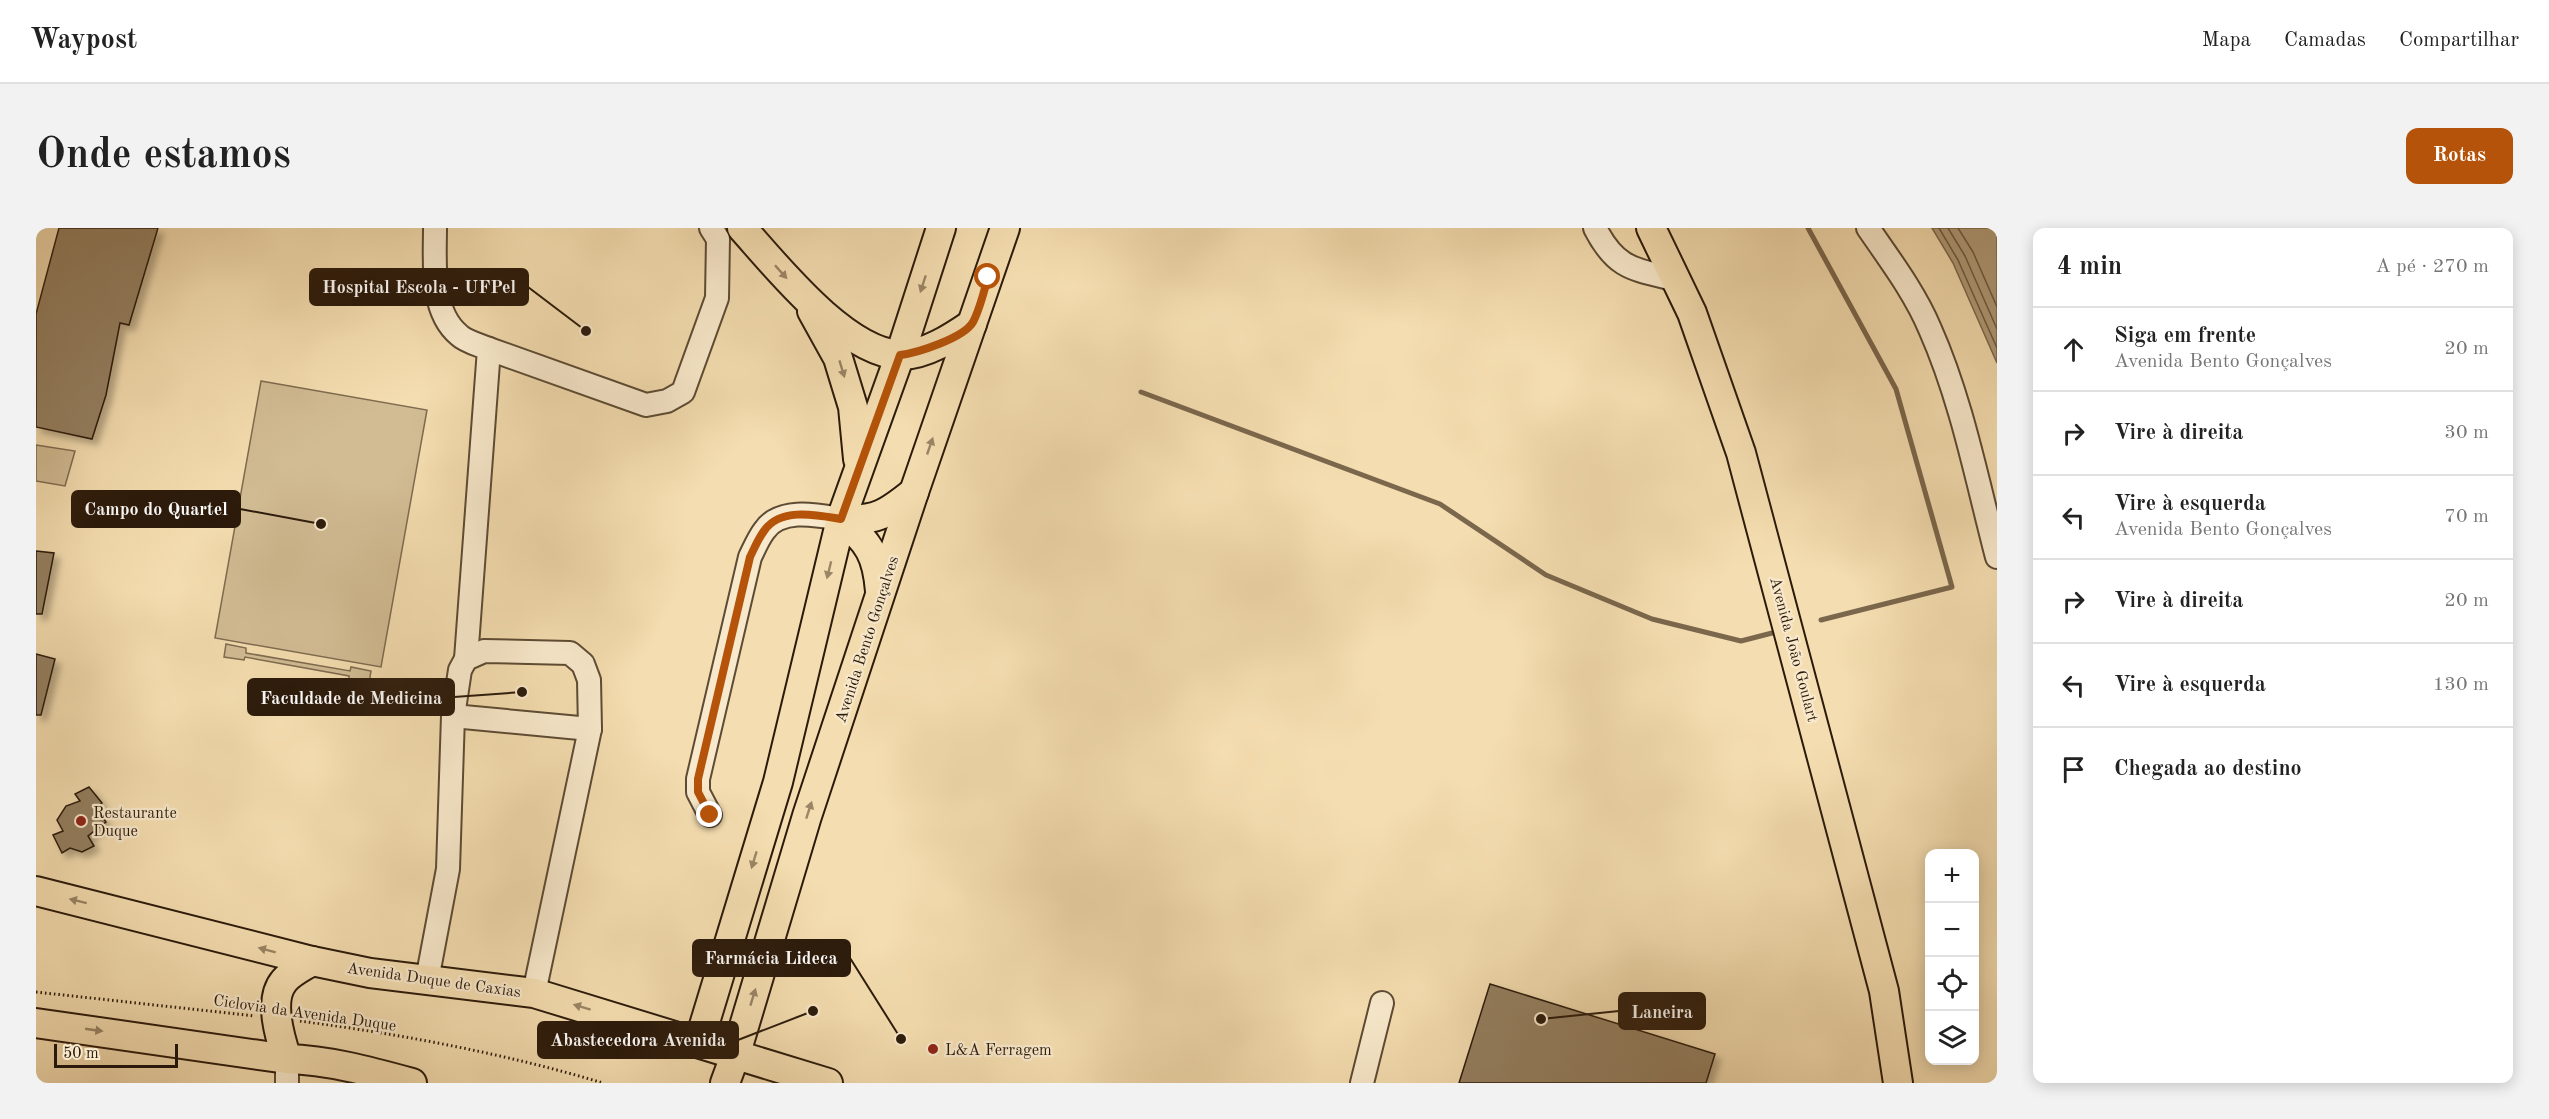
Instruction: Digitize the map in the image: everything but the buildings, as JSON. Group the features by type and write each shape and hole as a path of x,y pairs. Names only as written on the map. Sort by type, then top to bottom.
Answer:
{"main road":[{"path":"742,228 805,298 861,341 900,355 915,353 954,337 972,324"},
{"path":"714,1083 706,1064 690,1039 778,782 841,519 900,355 941,228"},
{"name":"Avenida Bento Gonçalves","path":"725,1083 807,816 914,492 1005,228"},
{"name":"Avenida João Goulart","path":"1651,228 1692,313 1741,453 1884,991 1898,1083"},
{"path":"805,298 838,358 853,407 858,467"},
{"path":"841,519 861,521 879,517 914,492"},
{"path":"841,519 860,534 870,547 878,567 880,596"},
{"name":"Avenida Duque de Caxias","path":"36,891 312,961 370,973 534,993 828,1083"},
{"path":"287,1071 276,1018 279,991 284,981 312,961"},
{"path":"36,1023 287,1071 316,1061 412,1083"}],"street":[{"path":"435,228 438,307 459,336 489,349 646,405 667,401 683,392 717,298 718,239 711,228"},
{"path":"1595,228 1605,247 1624,266 1678,280"},
{"path":"1868,228 1898,270 1930,328 1955,394 1997,557"},
{"path":"427,980 448,869 453,716 460,670 466,659 489,349"},
{"path":"710,815 698,792 698,779 750,557 765,529 783,518 812,514 841,519"},
{"path":"466,659 484,651 570,653 583,664 589,680 590,729 534,993"},
{"path":"453,716 590,729"},
{"path":"1362,1083 1382,1002"}],"path":[{"name":"Ciclovia da Avenida Duque","path":"36,992 357,1028 555,1069 603,1083"}],"shaded area":[{"path":"261,381 427,410 381,667 215,638"},
{"path":"36,445 75,451 65,486 36,481"},
{"path":"226,644 246,648 246,653 350,671 351,667 371,671 369,683 349,680 349,676 245,657 244,660 224,657"}],"water":[{"path":"1932,228 1997,228 1997,363 1953,263"}],"waterway":[{"path":"1808,228 1896,389 1952,587 1821,620"},
{"path":"1141,392 1440,504 1546,575 1652,619 1741,641 1776,632"}],"place":[{"name":"Hospital Escola - UFPel","path":"586,331"},
{"name":"Campo do Quartel","path":"321,524"},
{"name":"Faculdade de Medicina","path":"522,692"},
{"name":"Restaurante Duque","path":"81,821"},
{"name":"Abastecedora Avenida","path":"813,1011"},
{"name":"Laneira","path":"1541,1019"},
{"name":"Farmácia Lideca","path":"901,1039"},
{"name":"L&A Ferragem","path":"933,1049"}],"route":[{"path":"710,815 698,792 698,779 750,557 765,529 783,518 812,514 841,519 900,355 915,353 954,337 972,324 988,277"}]}
